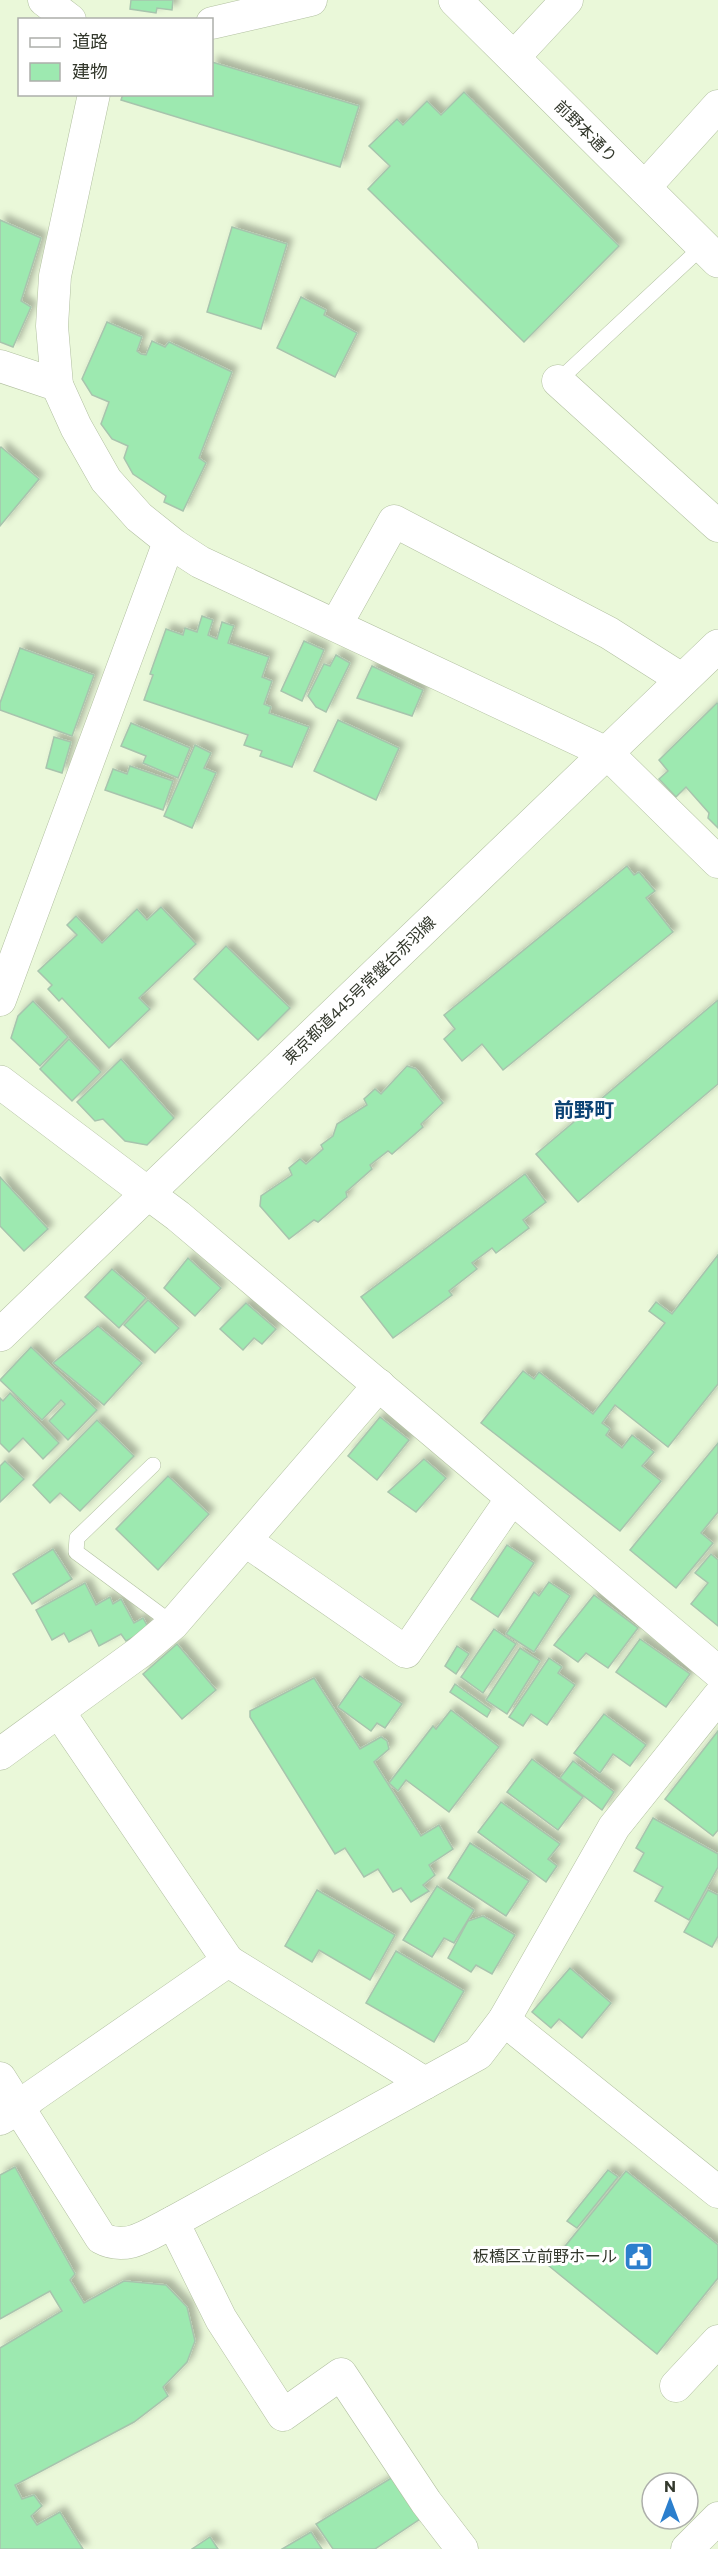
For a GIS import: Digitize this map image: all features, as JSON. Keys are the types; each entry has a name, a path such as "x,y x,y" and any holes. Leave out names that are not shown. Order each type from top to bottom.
{"main road":[{"name":"前野本通り","path":"455,0 710,253"},
{"name":"東京都道445号常盤台赤羽線","path":"0,1335 718,646"},
{"path":"0,1082 147,1193"}],"street":[{"path":"44,0 67,18"},
{"path":"213,23 311,0"},
{"path":"513,58 567,0"},
{"path":"94,96 55,276 52,326 57,385 76,427 106,480 139,517 169,542 200,562 607,753 718,862"},
{"path":"644,188 718,106"},
{"path":"0,366 57,385"},
{"path":"558,381 718,526"},
{"path":"336,625 394,521 609,633 683,680"},
{"path":"0,1000 169,542"},
{"path":"147,1193 178,1216 718,1672"},
{"path":"0,1754 140,1652 172,1624 379,1385"},
{"path":"246,1540 406,1652 512,1498"},
{"path":"0,2078 9,2114 101,2238 122,2245 133,2242 172,2222 478,2054 504,2020 615,1827 718,1697"},
{"path":"59,1712 228,1961 425,2084"},
{"path":"9,2114 228,1961"},
{"path":"504,2020 718,2192"},
{"path":"172,2222 221,2319 283,2415 341,2374 426,2502 462,2549"},
{"path":"676,2386 718,2341"},
{"path":"687,2549 718,2518"}],"lane":[{"path":"558,381 710,253"},
{"path":"153,1465 77,1538 76,1552 172,1624"}],"building":[{"path":"131,0 173,0 172,10 157,8 156,13 130,9"},
{"path":"213,62 359,106 340,167 121,100 122,96 213,96"},
{"path":"464,92 619,246 524,342 368,189 390,166 369,146 397,119 403,125 427,101 441,115"},
{"path":"0,220 41,238 21,301 31,307 13,347 0,342"},
{"path":"232,227 287,244 261,329 207,312"},
{"path":"301,297 326,310 324,315 357,333 335,377 277,348"},
{"path":"107,322 142,337 137,351 141,354 146,355 152,341 165,347 169,342 232,372 199,458 206,463 183,511 164,502 166,496 133,474 124,458 128,446 112,439 101,424 109,402 92,395 82,379"},
{"path":"0,448 39,479 0,526"},
{"path":"202,616 213,620 208,635 217,639 222,622 234,626 228,643 269,657 262,677 272,681 264,704 271,707 269,713 309,727 292,767 260,756 262,751 244,745 248,735 144,700 153,675 150,674 166,629 183,635 185,628 197,632"},
{"path":"304,641 324,650 302,701 281,691"},
{"path":"20,648 94,675 72,736 0,710 0,703"},
{"path":"336,655 350,663 326,712 316,707 308,696 324,664 330,666"},
{"path":"372,666 423,690 412,716 357,698"},
{"path":"717,703 718,828 708,818 709,813 686,787 676,797 659,779 668,771 659,760"},
{"path":"338,720 399,748 376,800 314,771"},
{"path":"131,723 190,748 178,778 143,763 146,756 121,746"},
{"path":"54,737 71,742 62,773 46,768"},
{"path":"195,745 211,753 204,768 216,773 192,828 164,816"},
{"path":"130,766 173,781 163,810 105,790 113,769 127,774"},
{"path":"627,866 634,875 639,872 655,891 646,898 673,932 503,1070 482,1044 462,1061 444,1039 455,1029 444,1015"},
{"path":"161,907 196,944 139,998 150,1009 109,1048 62,998 59,1001 48,989 52,985 38,971 77,935 67,925 76,916 102,943 137,909 147,920"},
{"path":"226,946 290,1008 258,1040 194,979"},
{"path":"718,1000 718,1084 578,1202 536,1154"},
{"path":"33,1001 68,1037 40,1066 11,1038 18,1016"},
{"path":"69,1039 101,1072 72,1101 40,1069"},
{"path":"121,1059 174,1118 147,1145 125,1141 103,1119 95,1121 77,1102"},
{"path":"407,1066 416,1069 443,1103 421,1124 423,1127 392,1154 388,1151 370,1165 372,1169 346,1192 347,1197 318,1222 314,1220 289,1239 260,1206 261,1196 292,1175 289,1168 300,1159 306,1164 323,1149 321,1145 333,1136 337,1124 367,1105 364,1099 375,1089 381,1094"},
{"path":"525,1174 546,1202 523,1220 529,1228 496,1253 492,1248 472,1263 477,1269 449,1291 452,1295 393,1338 361,1297"},
{"path":"0,1177 48,1229 24,1251 0,1226"},
{"path":"718,1255 718,1384 668,1447 615,1405 602,1423 610,1429 606,1435 622,1448 632,1435 654,1452 642,1466 661,1481 620,1531 481,1423 523,1371 534,1379 539,1372 593,1414 665,1323 649,1311 656,1302 672,1314"},
{"path":"188,1258 221,1288 195,1316 164,1288"},
{"path":"112,1269 146,1298 119,1328 85,1297"},
{"path":"148,1300 179,1328 155,1353 124,1325"},
{"path":"246,1303 276,1329 262,1344 254,1338 243,1350 220,1329"},
{"path":"98,1326 142,1363 104,1405 53,1363"},
{"path":"31,1347 97,1410 68,1440 49,1421 65,1404 61,1400 42,1420 0,1380"},
{"path":"10,1393 59,1443 43,1459 23,1438 9,1452 0,1443 0,1398 3,1401"},
{"path":"380,1417 409,1440 377,1480 348,1456"},
{"path":"97,1420 134,1456 80,1511 60,1493 50,1503 33,1485"},
{"path":"718,1443 718,1512 701,1533 713,1543 676,1588 630,1550"},
{"path":"424,1459 446,1478 416,1512 388,1492"},
{"path":"5,1461 24,1479 0,1502 0,1466"},
{"path":"168,1476 209,1514 158,1570 116,1529"},
{"path":"507,1545 534,1563 498,1617 471,1599"},
{"path":"53,1549 72,1579 32,1604 13,1574"},
{"path":"711,1554 718,1560 718,1626 691,1604 708,1583 695,1573"},
{"path":"549,1582 570,1596 534,1652 506,1634 534,1592 539,1596"},
{"path":"85,1583 96,1605 110,1597 113,1604 121,1599 134,1623 143,1618 149,1629 126,1641 121,1634 99,1646 91,1630 69,1642 64,1633 52,1640 36,1610"},
{"path":"594,1595 638,1628 608,1668 586,1653 578,1662 554,1645"},
{"path":"494,1629 516,1644 483,1693 461,1677"},
{"path":"640,1639 690,1674 666,1707 616,1672"},
{"path":"177,1644 216,1690 182,1719 143,1674"},
{"path":"457,1646 469,1654 456,1674 445,1666"},
{"path":"520,1648 540,1661 507,1714 486,1700"},
{"path":"549,1658 562,1667 558,1673 575,1685 547,1725 531,1714 523,1726 509,1717"},
{"path":"360,1676 402,1704 385,1728 377,1723 371,1731 338,1707"},
{"path":"314,1678 360,1749 381,1737 387,1741 389,1749 374,1762 421,1836 439,1825 453,1849 429,1865 435,1875 423,1885 429,1891 411,1902 401,1888 393,1892 378,1869 364,1877 345,1848 335,1854 250,1717 250,1711"},
{"path":"455,1684 491,1710 487,1717 450,1692"},
{"path":"451,1710 499,1747 449,1812 406,1780 398,1791 389,1783 433,1726 436,1729"},
{"path":"604,1714 646,1745 630,1766 613,1754 600,1773 574,1753"},
{"path":"718,1731 718,1830 713,1836 665,1799"},
{"path":"532,1759 583,1797 558,1830 507,1792"},
{"path":"573,1761 614,1792 602,1810 560,1778"},
{"path":"501,1802 560,1844 548,1859 557,1866 546,1882 478,1832"},
{"path":"653,1818 718,1854 718,1867 689,1920 655,1901 663,1887 634,1871 644,1853 636,1848"},
{"path":"470,1843 529,1881 506,1916 448,1878"},
{"path":"437,1886 474,1910 454,1943 444,1938 432,1957 403,1940"},
{"path":"317,1890 395,1935 370,1980 319,1950 312,1962 285,1946"},
{"path":"708,1890 718,1895 718,1936 712,1947 684,1932"},
{"path":"483,1916 515,1935 492,1974 476,1965 471,1972 448,1958 468,1921"},
{"path":"396,1951 464,1991 434,2042 366,2003"},
{"path":"570,1968 611,2003 582,2038 559,2019 551,2028 532,2012"},
{"path":"15,2167 75,2274 70,2280 84,2303 124,2281 166,2285 187,2307 195,2341 187,2362 163,2387 168,2396 134,2422 15,2485 22,2499 34,2495 42,2506 31,2516 37,2525 60,2512 83,2549 0,2549 0,2348 62,2311 50,2291 0,2319 0,2175"},
{"path":"608,2170 618,2177 577,2228 567,2221"},
{"name":"板橋区立前野ホール","path":"626,2171 718,2245 718,2278 657,2354 549,2266"},
{"path":"393,2477 420,2519 375,2549 333,2549 316,2524"},
{"path":"311,2532 322,2549 282,2549"},
{"path":"210,2537 218,2549 192,2549"}],"place":[{"name":"板橋区立前野ホール","path":"638,2256"}],"district":[{"name":"前野町","path":"584,1110"}]}
